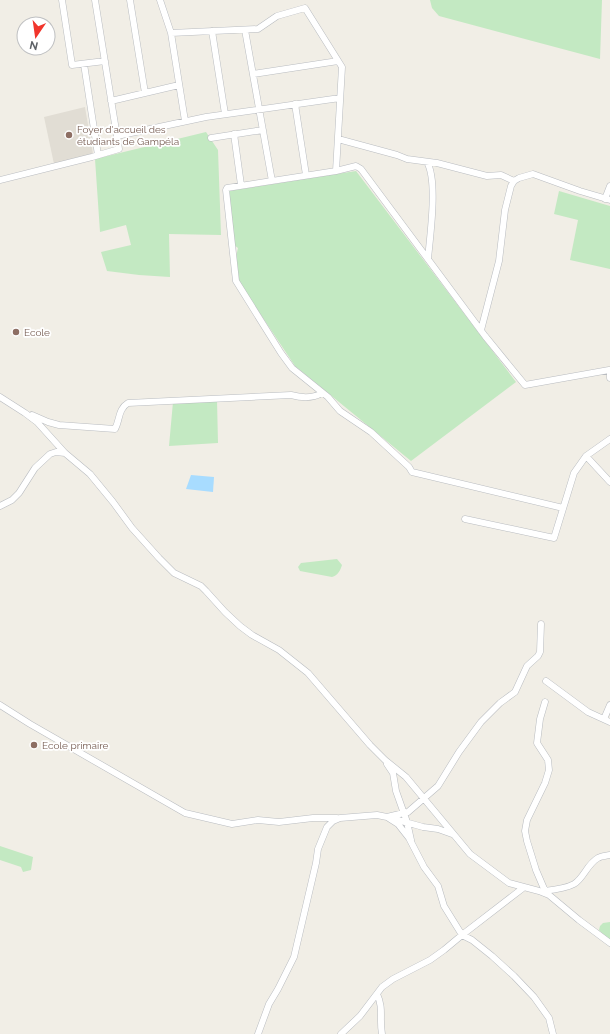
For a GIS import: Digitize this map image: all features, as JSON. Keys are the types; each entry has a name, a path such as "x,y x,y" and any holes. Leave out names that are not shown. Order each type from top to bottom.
{"street":[{"path":"62,0 72,65 105,61"},
{"path":"0,180 119,149 95,0"},
{"path":"130,0 145,93"},
{"path":"160,0 171,33 185,121"},
{"path":"171,33 258,29 277,16 305,8 342,67 336,171"},
{"path":"245,30 272,181"},
{"path":"212,31 225,114"},
{"path":"253,74 338,61"},
{"path":"84,64 98,155"},
{"path":"111,101 179,85"},
{"path":"117,136 225,114 340,98"},
{"path":"295,104 306,175"},
{"path":"211,138 263,130"},
{"path":"234,134 242,186"},
{"path":"338,139 407,159 437,163 486,176 501,176 514,181"},
{"path":"427,162 431,169 432,184 428,259"},
{"path":"563,508 412,472 409,467 372,432 340,411 322,393 292,368 236,281 226,190 227,188 336,171 356,166 361,169 480,330 525,385 610,370 610,378"},
{"path":"480,330 499,261 505,210 511,186 514,181 518,178 533,174 580,192 608,199 610,186"},
{"path":"0,397 25,412 48,422 59,425 115,429 122,407 128,403 291,395 305,398 317,396 322,393"},
{"path":"25,412 37,422 65,453 90,474 132,528 158,558 180,577 201,586 240,626 252,635 279,650 308,673 370,745 385,760 406,777 452,834 470,854 480,862 509,883 544,892 574,884 598,858 610,855"},
{"path":"465,519 554,538 574,473 586,456 610,439"},
{"path":"0,506 12,500 19,493 34,468 50,454 56,452 65,453"},
{"path":"586,456 610,482"},
{"path":"387,817 408,812 443,780 459,752 480,722 496,706 514,692 527,666 538,656 540,652 541,624"},
{"path":"546,681 588,712 610,722"},
{"path":"545,702 540,720 537,743 548,760 549,770 545,784 527,820 525,831 526,841 544,892 610,943"},
{"path":"0,705 30,724 185,813 232,824 258,820 279,822 313,818 340,818 377,815 423,827 438,829 452,834"},
{"path":"604,719 610,705"},
{"path":"385,760 393,773 396,792 407,822 412,846"},
{"path":"387,817 398,824 409,838 424,867 438,886 444,906 462,935 472,940 492,956 534,997 550,1018 553,1034"},
{"path":"258,1034 269,1004 294,957 314,873 318,849 327,827 333,821 340,818"},
{"path":"341,1034 360,1016 382,987 393,979 430,960 524,888"},
{"path":"377,994 382,1009 382,1034"}],"shaded area":[{"name":"Foyer d'accueil des étudiants de Gampéla","path":"85,107 93,154 54,164 44,117"}],"green space":[{"path":"430,0 602,0 600,59 439,16 432,8"},
{"path":"206,132 218,150 221,235 169,234 170,277 107,271 101,252 131,245 126,225 100,232 95,159"},
{"path":"356,171 516,382 411,461 295,366 237,279 235,261 238,248 234,245 228,191"},
{"path":"559,191 610,206 610,269 570,260 578,220 554,214"},
{"path":"217,400 218,443 169,446 173,402"},
{"path":"337,559 342,565 336,575 332,577 300,571 298,567 301,563"},
{"path":"0,846 33,857 31,870 23,872 21,867 0,860"},
{"path":"610,922 610,940 599,930 603,923"}],"water":[{"path":"191,475 214,477 213,492 186,489"}],"place":[{"name":"Foyer d'accueil des étudiants de Gampéla","path":"69,135"},
{"name":"Ecole","path":"16,332"},
{"name":"Ecole primaire","path":"34,745"}]}
